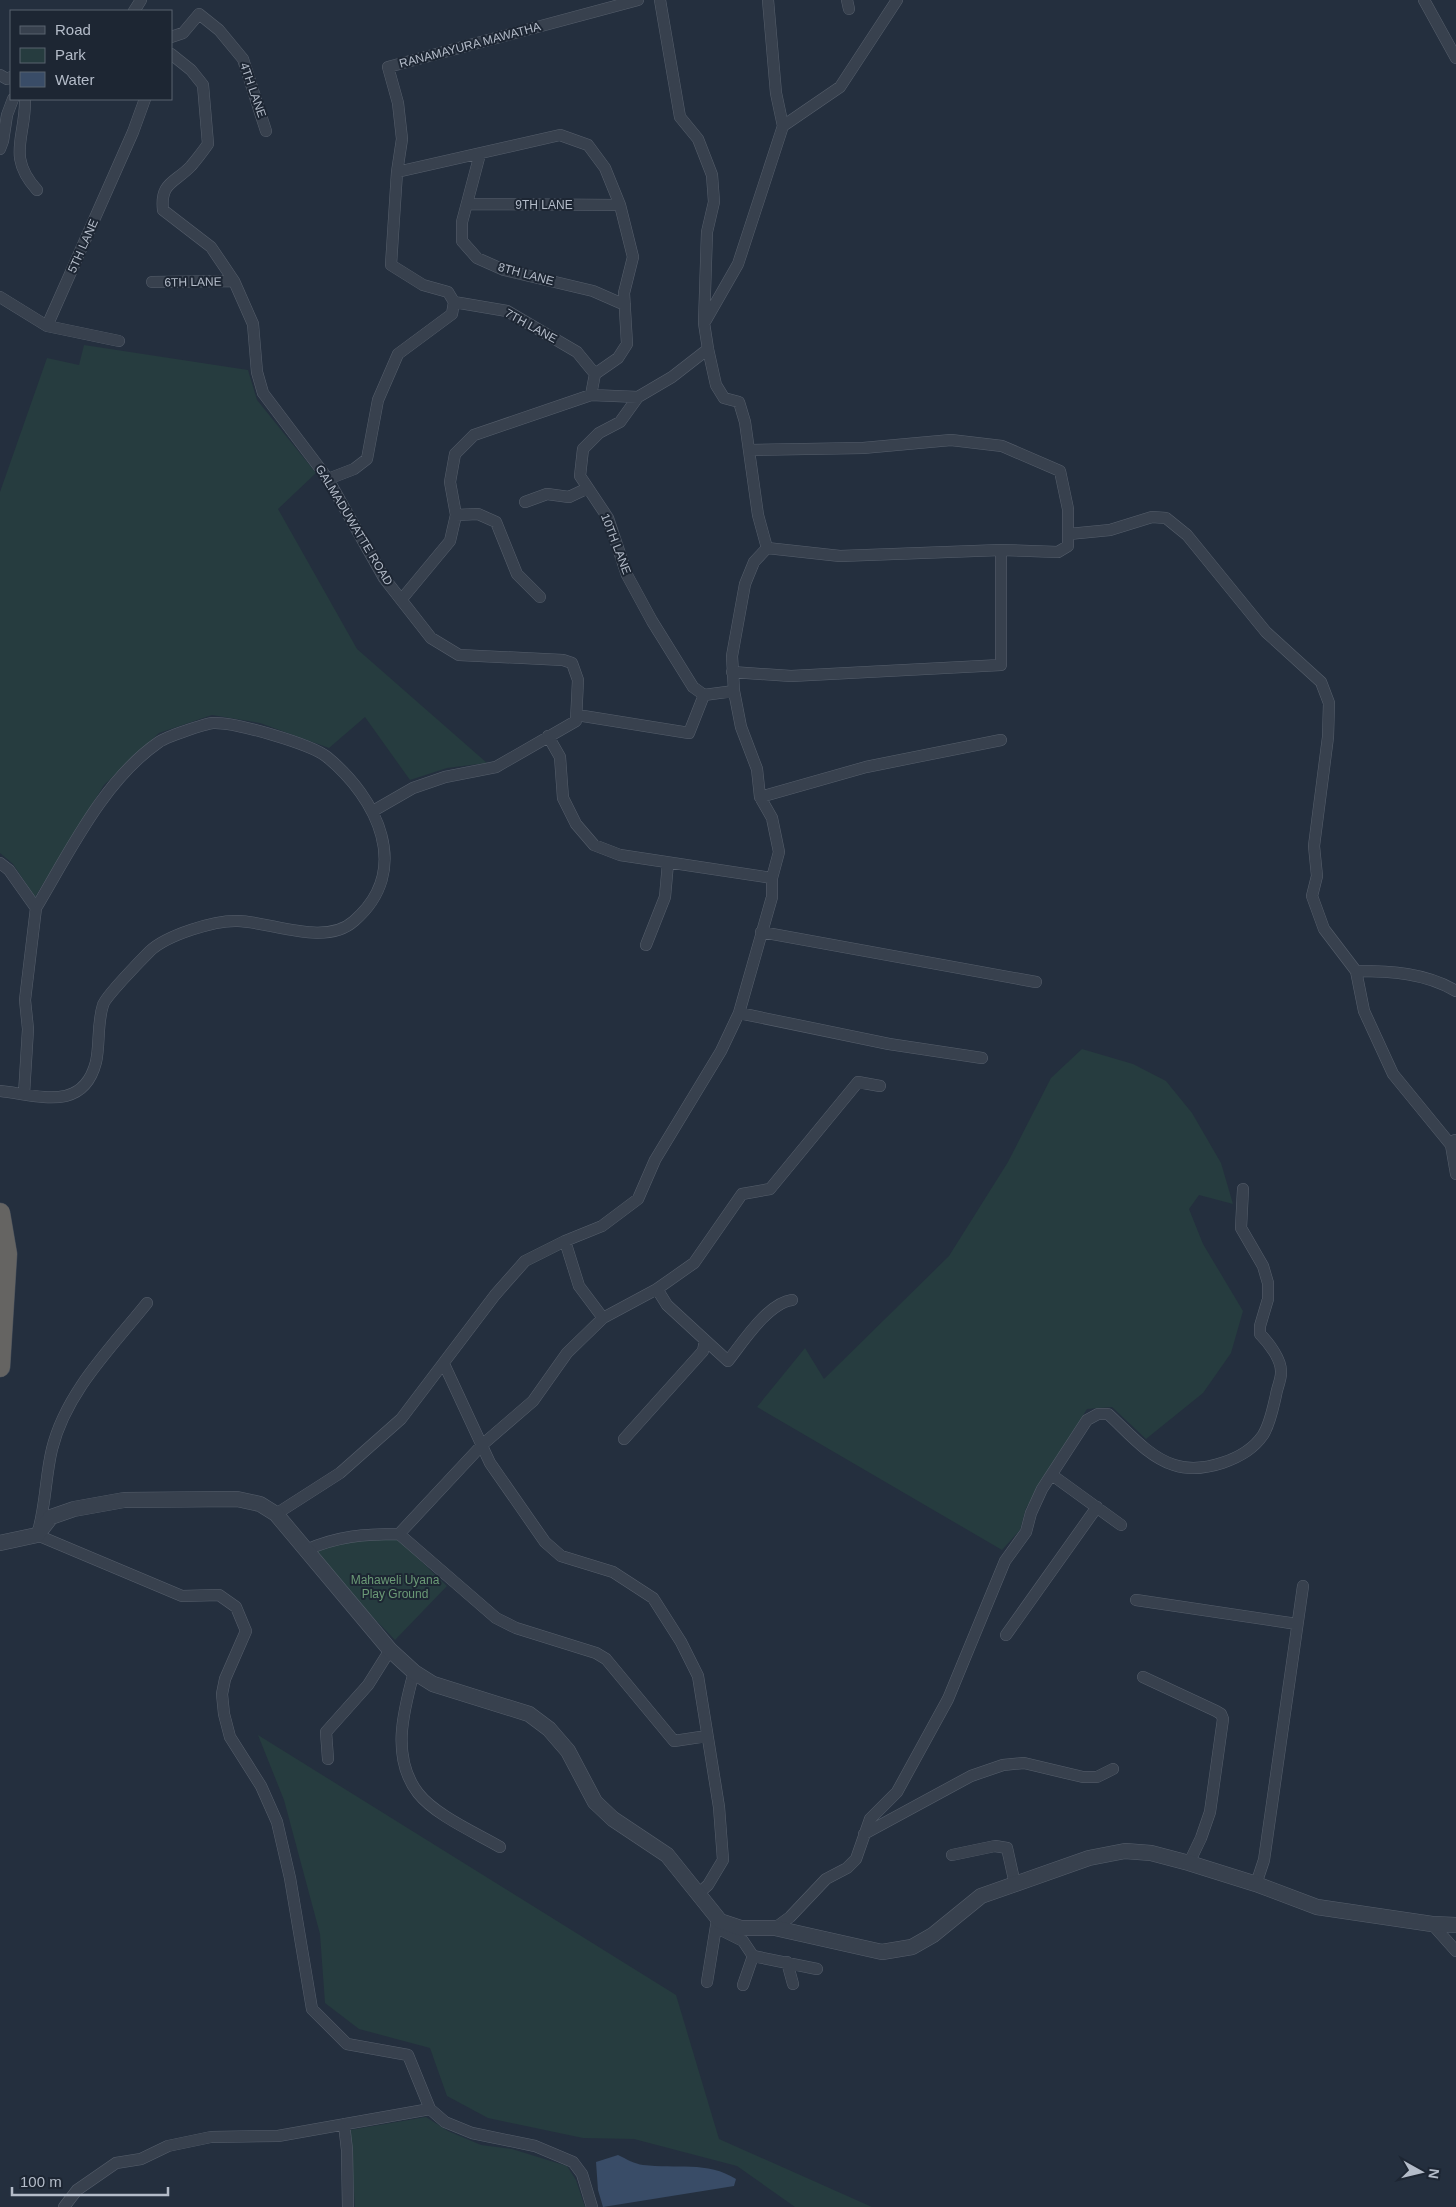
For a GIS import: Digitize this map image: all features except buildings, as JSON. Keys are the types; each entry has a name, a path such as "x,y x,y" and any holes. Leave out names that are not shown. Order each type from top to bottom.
{"highway":[{"path":"0,1213 7,1254 0,1367"}],"street":[{"name":"RANAMAYURA MAWATHA","path":"454,302 448,292 423,285 391,265 397,172 402,139 398,103 388,67 638,0"},
{"path":"660,0 680,117 698,139 712,175 714,202 707,232 704,323 708,349 716,385 724,398 738,402 745,422 758,515 767,548"},
{"path":"704,323 738,264 783,126 776,93 768,0"},
{"path":"783,126 840,87 898,0"},
{"path":"1424,0 1456,58"},
{"name":"4TH LANE","path":"172,37 183,33 199,14 219,30 243,59 266,131"},
{"name":"GALMADUWATTE ROAD","path":"172,55 191,70 203,85 208,144 190,167 167,186 162,197 163,210 211,247 234,281 253,324 257,372 263,393 328,479 384,578 431,638 460,656 563,660 572,663 578,680 577,715"},
{"path":"0,149 7,115 13,100"},
{"path":"25,100 26,113 20,136 19,156 25,177 37,190"},
{"name":"5TH LANE","path":"48,326 133,132 145,100"},
{"path":"397,172 560,135 588,145 606,168 620,205 633,257 624,293 627,344 618,358 595,374 591,395"},
{"name":"8TH LANE","path":"480,154 462,222 462,241 477,258 504,270 593,291 625,305"},
{"name":"9TH LANE","path":"467,204 620,205"},
{"name":"6TH LANE","path":"152,282 234,281"},
{"path":"0,297 48,326 118,342"},
{"path":"328,479 354,469 367,459 378,400 398,354 452,314 454,302"},
{"name":"7TH LANE","path":"454,302 507,310 577,352 595,374"},
{"name":"10TH LANE","path":"704,695 693,687 652,621 627,575 608,518 580,476 583,449 598,433 620,422 638,397 672,377 708,349"},
{"path":"401,600 450,542 456,515 450,482 455,454 474,435 591,395 638,397"},
{"path":"748,450 863,448 951,440 1002,446 1060,471 1068,509 1068,546 1058,552 1001,550 840,556 767,548"},
{"path":"525,502 547,494 569,497 588,488"},
{"path":"456,515 478,514 496,522 517,574 540,597"},
{"path":"1069,534 1110,530 1152,517 1166,518 1187,535 1266,632 1321,682 1329,703 1328,737 1314,846 1317,876 1312,896 1324,929 1356,971 1364,1011 1393,1074 1454,1142 1456,1174"},
{"path":"276,1514 340,1473 401,1419 495,1295 525,1261 565,1241 602,1226 638,1199 655,1160 721,1051 738,1013 772,896 772,878 779,852 772,818 760,797 757,769 741,727 732,672 732,656 745,584 754,562 767,548"},
{"path":"732,672 792,676 1001,665 1001,550"},
{"path":"373,811 414,788 446,777 496,767 576,721 577,715 689,732 704,695 734,691"},
{"path":"0,1091 59,1099 77,1093 88,1080 96,1063 103,1003 152,949 187,930 236,921 314,933 340,929 354,922 382,884 385,869 385,846 373,811 358,787 325,755 259,730 213,724 162,740 141,756 108,790 36,908 25,1000 28,1029 24,1094"},
{"path":"548,736 560,757 563,798 576,824 594,845 620,855 772,878"},
{"path":"760,797 866,767 1001,740"},
{"path":"0,863 9,870 36,908"},
{"path":"646,945 665,897 668,863"},
{"path":"761,932 1036,982"},
{"path":"1356,971 1391,971 1422,976 1456,991"},
{"path":"738,1013 889,1044 982,1058"},
{"path":"399,1534 482,1444 533,1401 566,1353 603,1318 657,1289 694,1263 742,1194 770,1190 858,1082 880,1086"},
{"path":"776,1928 790,1917 826,1879 847,1868 856,1859 870,1819 897,1792 948,1699 1005,1561 1026,1532 1031,1513 1052,1475 1087,1420 1098,1414 1108,1414 1139,1443 1157,1456 1174,1465 1196,1467 1216,1464 1242,1455 1263,1435 1272,1413 1282,1372 1272,1346 1260,1334 1260,1326 1268,1299 1268,1283 1263,1266 1241,1228 1243,1189"},
{"path":"565,1241 579,1286 603,1318"},
{"path":"657,1289 666,1305 728,1360 768,1313 782,1301 792,1300"},
{"path":"36,1535 44,1513 52,1449 62,1419 74,1394 147,1303"},
{"path":"624,1439 703,1351 705,1340"},
{"path":"444,1364 490,1463 545,1542 560,1556 613,1572 652,1598 681,1642 698,1676 718,1807 722,1860 708,1885 698,1894"},
{"path":"1052,1475 1122,1525"},
{"path":"36,1535 51,1517 74,1509 124,1500 237,1499 260,1504 276,1514 390,1650 414,1672 434,1684 529,1714 550,1729 568,1751 595,1802 613,1819 667,1855 718,1920 721,1930 743,1941 753,1956 817,1969"},
{"path":"1006,1635 1096,1507"},
{"path":"306,1550 327,1541 356,1534 399,1534 496,1618 516,1628 596,1653 606,1660 674,1741 707,1736"},
{"path":"0,1543 36,1535 182,1596 218,1596 236,1607 246,1631 225,1679 222,1694 224,1714 230,1737 261,1786 277,1822 290,1878 312,2009 347,2044 408,2055 430,2109 445,2122 472,2133 535,2146 573,2162 582,2174 592,2207"},
{"path":"1256,1884 1264,1860 1303,1586"},
{"path":"1136,1600 1297,1624"},
{"path":"328,1759 326,1732 368,1685 390,1650"},
{"path":"414,1672 405,1703 400,1751 405,1772 418,1794 439,1811 500,1847"},
{"path":"1143,1677 1216,1711 1221,1714 1223,1719 1210,1812 1201,1838 1189,1863"},
{"path":"864,1834 971,1776 1003,1765 1024,1763 1083,1777 1096,1777 1113,1769"},
{"path":"952,1855 995,1846 1008,1848 1015,1884"},
{"path":"718,1920 741,1928 776,1928 882,1952 912,1947 933,1935 981,1896 1089,1858 1125,1851 1151,1853 1189,1863 1256,1884 1317,1907 1432,1924 1456,1925"},
{"path":"707,1982 718,1920"},
{"path":"1432,1924 1456,1951"},
{"path":"743,1985 753,1956"},
{"path":"787,1962 793,1984"},
{"path":"64,2207 77,2190 116,2163 141,2159 168,2146 211,2137 278,2136 430,2109"},
{"path":"344,2124 347,2150 348,2207"}],"green space":[{"path":"84,345 248,370 257,400 316,473 278,509 357,649 487,763 447,768 410,780 365,717 329,748 260,723 212,715 159,733 104,785 35,897 13,864 0,853 0,492 47,358 79,365"},
{"path":"1082,1049 1133,1064 1166,1081 1192,1113 1221,1163 1233,1204 1199,1195 1189,1209 1203,1244 1243,1311 1231,1353 1203,1393 1146,1439 1112,1407 1087,1409 1026,1508 1020,1530 1002,1550 757,1407 805,1348 824,1379 949,1256 1008,1162 1051,1078"},
{"name":"Mahaweli Uyana Play Ground","path":"357,1539 399,1540 447,1586 395,1640 362,1606 315,1552"},
{"path":"258,1735 676,1995 719,2139 872,2207 795,2207 737,2166 634,2139 583,2138 488,2118 447,2096 430,2048 359,2029 325,2003 320,1934 284,1800"},
{"path":"426,2117 448,2131 481,2145 512,2149 567,2166 576,2180 585,2207 355,2207 350,2130"}],"water":[{"path":"618,2155 640,2164 714,2170 736,2179 734,2186 603,2207 598,2190 596,2162"}]}
